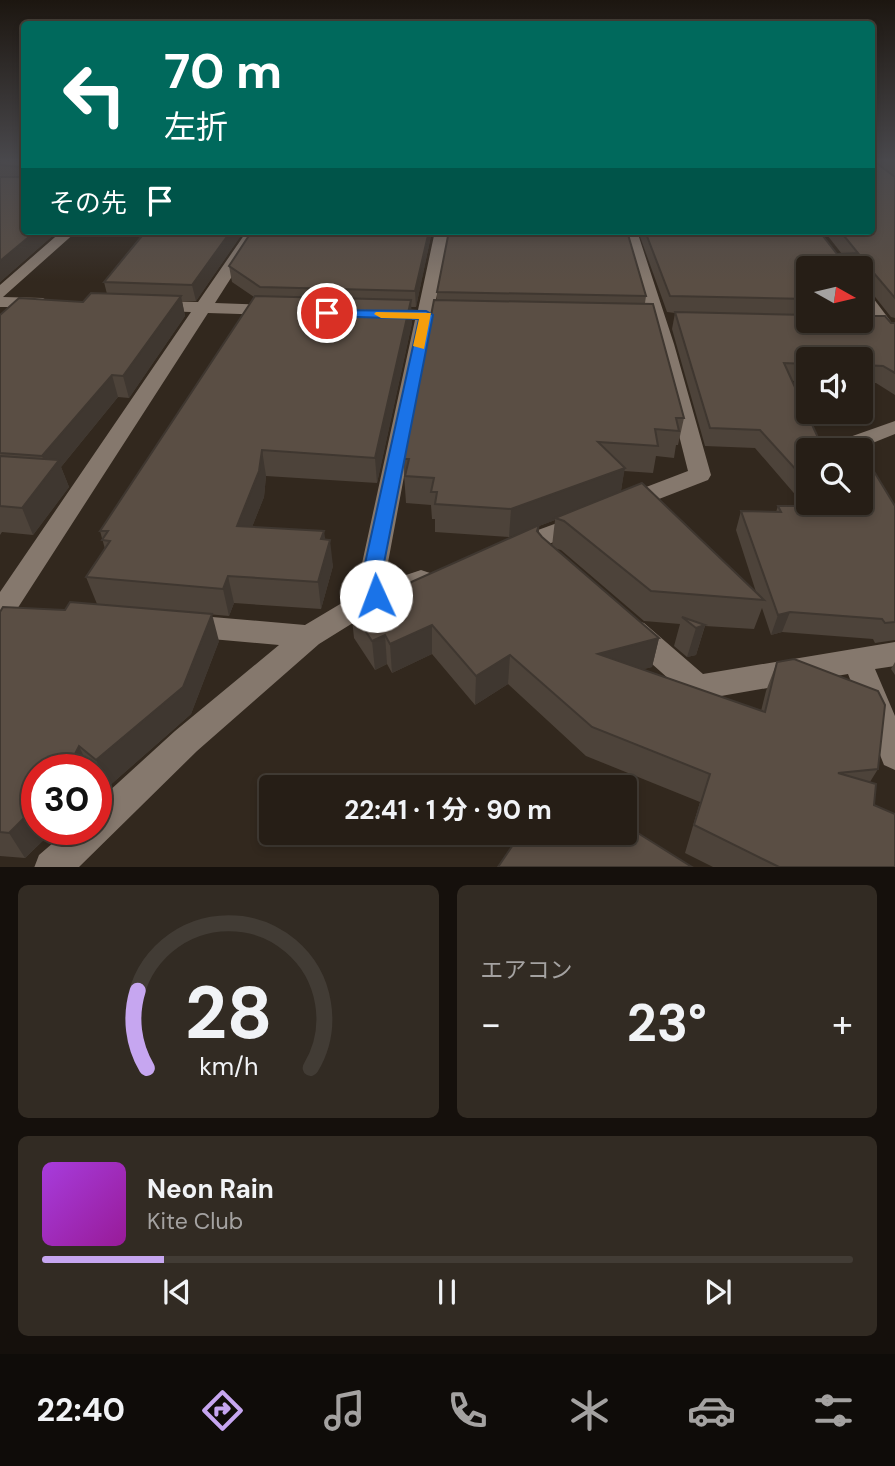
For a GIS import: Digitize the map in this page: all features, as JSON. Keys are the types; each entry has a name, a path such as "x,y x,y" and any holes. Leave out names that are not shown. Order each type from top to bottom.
{"street":[{"path":"0,293 65,235"},
{"path":"30,612 1,610 251,235"},
{"path":"376,596 373,568 441,235"},
{"path":"491,556 700,475 631,235"},
{"path":"0,302 54,303"},
{"path":"136,305 298,311"},
{"path":"873,307 892,330"},
{"path":"364,314 477,316"},
{"path":"873,327 892,330"},
{"path":"866,438 895,427"},
{"path":"112,811 186,741 309,636 376,596 440,574"},
{"path":"609,610 698,687 895,654"},
{"path":"170,624 309,636"},
{"path":"857,659 895,755"},
{"path":"52,867 76,845"}],"building":[{"path":"0,200 21,200 21,235 31,235 0,261"},
{"path":"875,200 895,200 895,298 873,272 873,256 796,256 796,299 670,296 647,235 822,235 837,254 858,253 843,235 875,235"},
{"path":"143,235 228,235 192,285 104,282"},
{"path":"249,235 428,235 415,291 260,287 229,266"},
{"path":"448,235 628,235 646,296 437,292"},
{"path":"91,293 181,296 123,376 112,375 42,456 0,453 0,315 19,298 83,302"},
{"path":"255,296 411,300 375,458 262,450 259,471 237,526 324,531 321,539 330,540 318,582 228,576 223,589 86,577 110,541 102,540 108,531 100,531"},
{"path":"434,300 653,304 684,418 676,418 679,431 655,429 658,446 598,442 625,468 511,509 435,504 437,492 431,492 434,478 405,476 409,459 403,459"},
{"path":"675,312 796,315 796,333 873,333 873,316 885,316 891,323 895,323 895,373 883,366 873,366 873,347 796,347 796,364 784,363 796,389 796,424 812,424 818,438 796,438 796,470 760,430 710,428"},
{"path":"0,456 59,460 22,508 0,506"},
{"path":"873,470 895,506 895,622 790,612 778,615 741,511 781,512 778,506 796,506 796,515 873,515"},
{"path":"642,483 764,600 651,591 564,521 555,518"},
{"path":"539,525 537,531 542,537 659,638 598,654 765,712 777,662 794,659 878,691 885,705 878,769 838,773 876,784 874,805 895,814 895,867 779,867 694,825 710,774 592,727 510,655 476,676 432,625 390,644 385,635 372,641 351,609"},
{"path":"70,602 212,614 183,687 103,754 89,754 79,746 75,754 21,754 21,821 9,833 0,832 0,612 3,607 65,610"},
{"path":"682,617 705,625 696,628"},
{"path":"637,833 692,867 498,867 513,845 637,845"}],"slow traffic":[{"path":"381,314 426,315 419,346"}],"route":[{"path":"327,313 426,315 373,568 376,596"}]}
